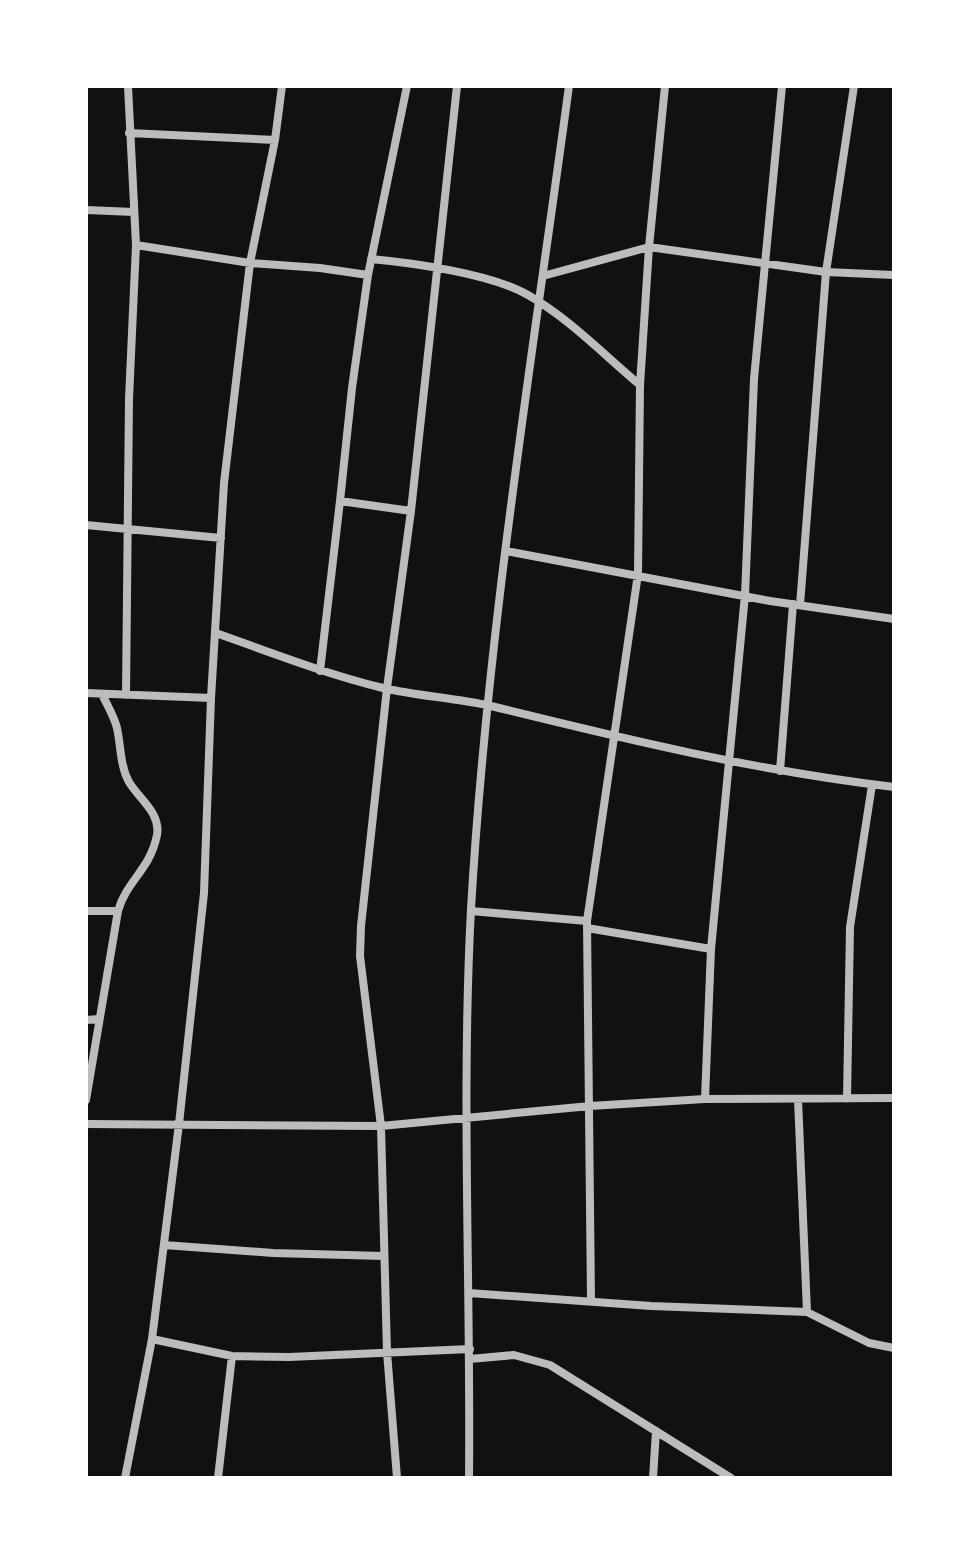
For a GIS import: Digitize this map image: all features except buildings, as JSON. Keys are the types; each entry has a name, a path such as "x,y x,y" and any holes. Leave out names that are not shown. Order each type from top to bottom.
{"street":[{"path":"126,695 129,399 136,245 128,86"},
{"path":"125,1478 152,1339 179,1124 204,893 211,698 224,483 250,263 275,140 282,86"},
{"path":"320,671 368,275 407,86"},
{"path":"397,1478 387,1352 381,1126 360,956 361,926 387,688 411,511 457,86"},
{"path":"469,1478 466,1117 471,911 486,705 569,86"},
{"path":"591,1301 587,925 638,574 640,385 649,247 665,86"},
{"path":"705,1099 711,949 745,595 754,379 782,86"},
{"path":"780,771 826,272 854,86"},
{"path":"129,133 275,140"},
{"path":"86,210 134,212"},
{"path":"136,245 250,263 368,275"},
{"path":"543,276 649,247 826,272 894,275"},
{"path":"371,259 437,268 525,293 561,318 640,385"},
{"path":"340,501 411,511"},
{"path":"86,525 221,538"},
{"path":"506,551 797,605 894,619"},
{"path":"216,633 320,671 387,688 486,705 612,737 780,771 894,787"},
{"path":"86,693 211,698"},
{"path":"86,1100 118,911 126,890 148,864 158,830 155,815 124,772 116,724 102,694"},
{"path":"847,1099 850,927 872,785"},
{"path":"86,911 118,911"},
{"path":"471,911 587,925 711,949"},
{"path":"86,1020 99,1019"},
{"path":"86,1124 381,1126 590,1106 705,1099 894,1098"},
{"path":"798,1099 807,1312"},
{"path":"164,1245 273,1253 384,1256"},
{"path":"469,1293 807,1312 869,1343 894,1348"},
{"path":"152,1339 232,1356 289,1357 387,1352 514,1355 550,1365 731,1478"},
{"path":"218,1478 232,1356"},
{"path":"653,1478 656,1431"}]}
